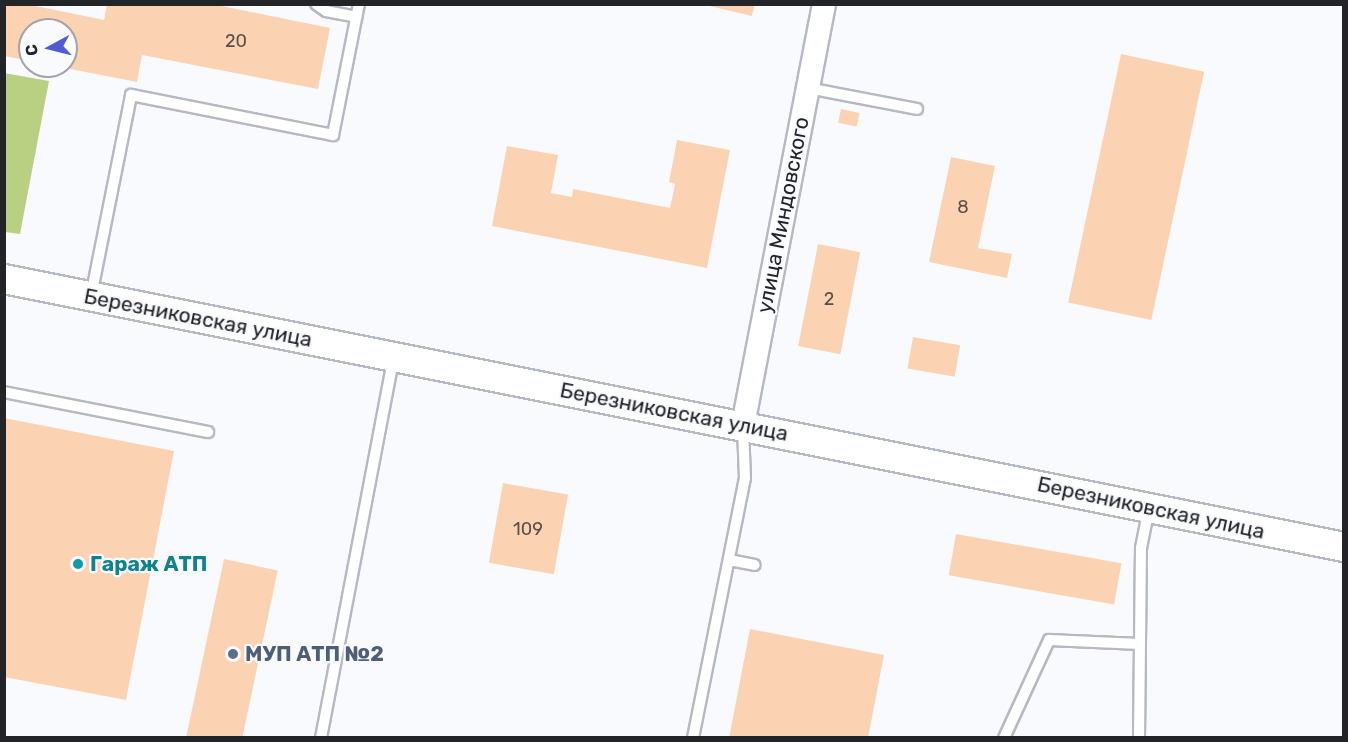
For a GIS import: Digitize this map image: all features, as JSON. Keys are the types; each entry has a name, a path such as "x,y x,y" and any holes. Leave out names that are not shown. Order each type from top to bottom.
{"street":[{"name":"улица Миндовского","path":"743,425 824,4"},
{"name":"Березниковская улица","path":"4,279 1344,547"}],"lane":[{"path":"316,4 326,11 356,17"},
{"path":"91,297 131,95 333,135 359,4"},
{"path":"808,87 917,109"},
{"path":"321,738 394,356"},
{"path":"4,392 208,432"},
{"path":"693,738 745,478 743,425"},
{"path":"1138,738 1141,548 1149,508"},
{"path":"729,560 756,565"},
{"path":"1004,738 1048,640 1140,644"}],"green space":[{"path":"4,73 18,75 18,78 49,81 20,234 5,232"}],"building":[{"path":"4,4 26,4 104,20 107,4 212,4 330,28 318,89 142,55 137,82 78,71 78,18 18,18 18,59 4,56"},
{"path":"701,4 755,4 752,16"},
{"path":"1121,54 1204,72 1151,320 1068,302"},
{"path":"841,109 860,113 857,127 838,123"},
{"path":"677,140 730,150 707,268 492,226 507,146 558,155 551,193 572,197 573,189 670,208 675,184 669,182"},
{"path":"951,157 995,166 978,248 1012,254 1007,278 929,262"},
{"path":"818,244 860,252 840,354 798,346"},
{"path":"913,337 960,345 955,377 907,369"},
{"name":"Гараж АТП","path":"4,418 174,451 126,700 4,677"},
{"path":"503,483 568,494 554,574 489,563"},
{"path":"956,534 1121,563 1114,605 949,575"},
{"name":"МУП АТП №2","path":"224,559 278,570 242,738 186,738"},
{"path":"750,629 884,655 868,738 729,738"}],"place":[{"name":"Гараж АТП","path":"78,564"},
{"name":"МУП АТП №2","path":"233,654"}]}
